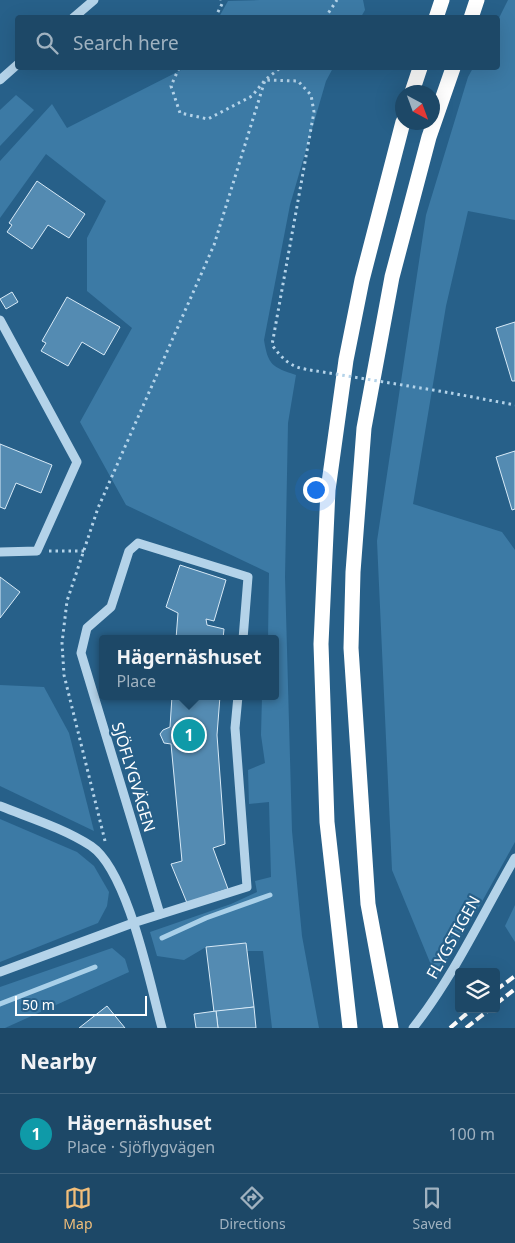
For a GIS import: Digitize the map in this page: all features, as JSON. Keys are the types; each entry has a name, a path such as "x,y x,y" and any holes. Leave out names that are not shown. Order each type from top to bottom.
{"highway":[{"path":"437,15 442,0"},
{"path":"472,15 477,0"},
{"path":"414,85 419,70"},
{"path":"391,1028 368,904 352,648 353,572 364,428 392,277 429,137 452,70"},
{"path":"350,1028 327,822 322,644 328,490 346,360 362,280 401,130"}],"street":[{"path":"76,15 94,0"},
{"path":"0,80 15,67"},
{"path":"0,320 77,462 37,551 0,552"},
{"name":"SJÖFLYGVÄGEN","path":"160,914 81,653 87,628 111,607 129,551 138,543 248,577 243,635"},
{"path":"0,972 133,923 247,887 235,728 238,700"},
{"path":"0,806 61,830 92,846 106,859 113,870 133,923 162,1028"},
{"name":"FLYGSTIGEN","path":"413,1028 433,1002 452,971 515,858"}],"path":[{"path":"216,15 222,4 221,0"},
{"path":"327,15 337,0"},
{"path":"178,70 172,86 180,113 208,119 252,96 265,80 278,70"},
{"path":"265,80 298,81 311,95 314,112 272,345 285,362 302,369 515,405"},
{"path":"106,842 64,675 62,643 67,601 98,508 214,246 265,80"},
{"path":"37,551 84,551"}],"shaded area":[{"path":"363,0 365,10 362,15 220,15 228,1"},
{"path":"508,0 515,0 515,220 468,211 446,306 413,504 502,532 515,550 515,842 474,916 436,977 392,870 377,541 426,215 468,77 472,70 500,70 500,16"},
{"path":"181,70 332,70 326,81 290,205 264,340 267,355 272,364 281,370 296,375 288,423 285,577 292,831 302,936 319,1028 272,1028 263,951 247,951 246,943 206,947 184,960 157,956 150,932 231,904 257,892 255,881 271,877 269,802 249,804 248,770 265,763 261,735 262,700 279,700 279,635 268,635 269,573 126,505 80,422 132,328 87,291 87,238 106,201 46,154 0,218 0,161 52,104 67,128"},
{"path":"16,95 34,110 0,146 0,110"},
{"path":"0,685 44,687 69,733 94,831 0,786"},
{"path":"0,819 77,852 94,866 109,892 107,906 98,923 0,962"},
{"path":"515,905 515,942 505,926"},
{"path":"112,948 125,959 129,972 5,1028 0,1028 0,987"}],"building":[{"path":"37,181 85,214 69,238 48,225 32,249 7,232 12,225 9,223"},
{"path":"12,292 18,302 6,309 0,299"},
{"path":"67,297 120,327 104,355 82,342 68,366 41,351 46,343 42,341"},
{"path":"515,322 515,381 512,381 496,328"},
{"path":"0,444 52,465 41,493 16,483 5,509 0,507"},
{"path":"515,451 515,509 512,510 496,457"},
{"path":"180,565 226,580 214,621 206,619 207,625 224,629 223,635 176,635 178,613 166,607"},
{"path":"0,577 20,592 0,618"},
{"path":"172,700 220,700 217,735 225,844 213,848 228,889 187,903 171,864 182,861 171,744 164,743 160,734 163,730 170,727"},
{"path":"246,943 254,1007 214,1012 206,947"},
{"path":"107,1006 125,1028 79,1028"},
{"path":"254,1007 256,1028 218,1028 216,1011"},
{"path":"216,1011 218,1028 196,1028 194,1014"}],"waterway":[{"path":"162,938 206,918 270,895"},
{"path":"0,1004 95,967"}],"railway":[{"path":"500,987 515,976"},
{"path":"500,1001 515,989"},
{"path":"450,1028 467,1013"},
{"path":"466,1028 485,1013"}],"place":[{"name":"Hägernäshuset","path":"189,735"}]}
